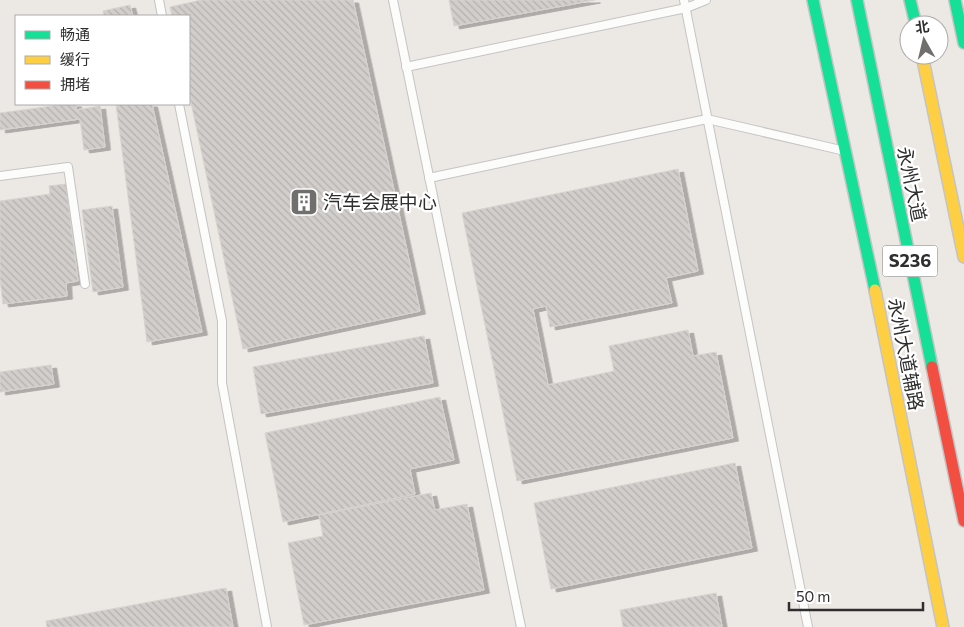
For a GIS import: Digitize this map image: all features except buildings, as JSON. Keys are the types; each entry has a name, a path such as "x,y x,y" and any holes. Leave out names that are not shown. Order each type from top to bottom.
{"main road":[{"name":"永州大道辅路","path":"813,0 847,152 943,627"},
{"name":"永州大道","path":"857,0 964,521"},
{"path":"954,0 964,43"},
{"path":"911,1 914,15"},
{"name":"永州大道","path":"924,65 964,257"}],"lane":[{"path":"158,0 162,15"},
{"path":"393,0 521,627"},
{"path":"406,67 706,0"},
{"path":"685,4 808,627"},
{"path":"179,105 222,321 222,383 267,627"},
{"path":"429,178 707,119 847,152"},
{"path":"0,176 68,167 85,284"}],"traffic: fast":[{"path":"813,0 875,290"},
{"path":"857,0 932,367"},
{"path":"910,0 914,15"},
{"path":"955,0 964,43"}],"traffic: slow":[{"path":"924,65 964,257"},
{"path":"875,290 943,627"}],"traffic: jam":[{"path":"932,367 964,521"}],"place":[{"name":"汽车会展中心","path":"304,202"}]}
